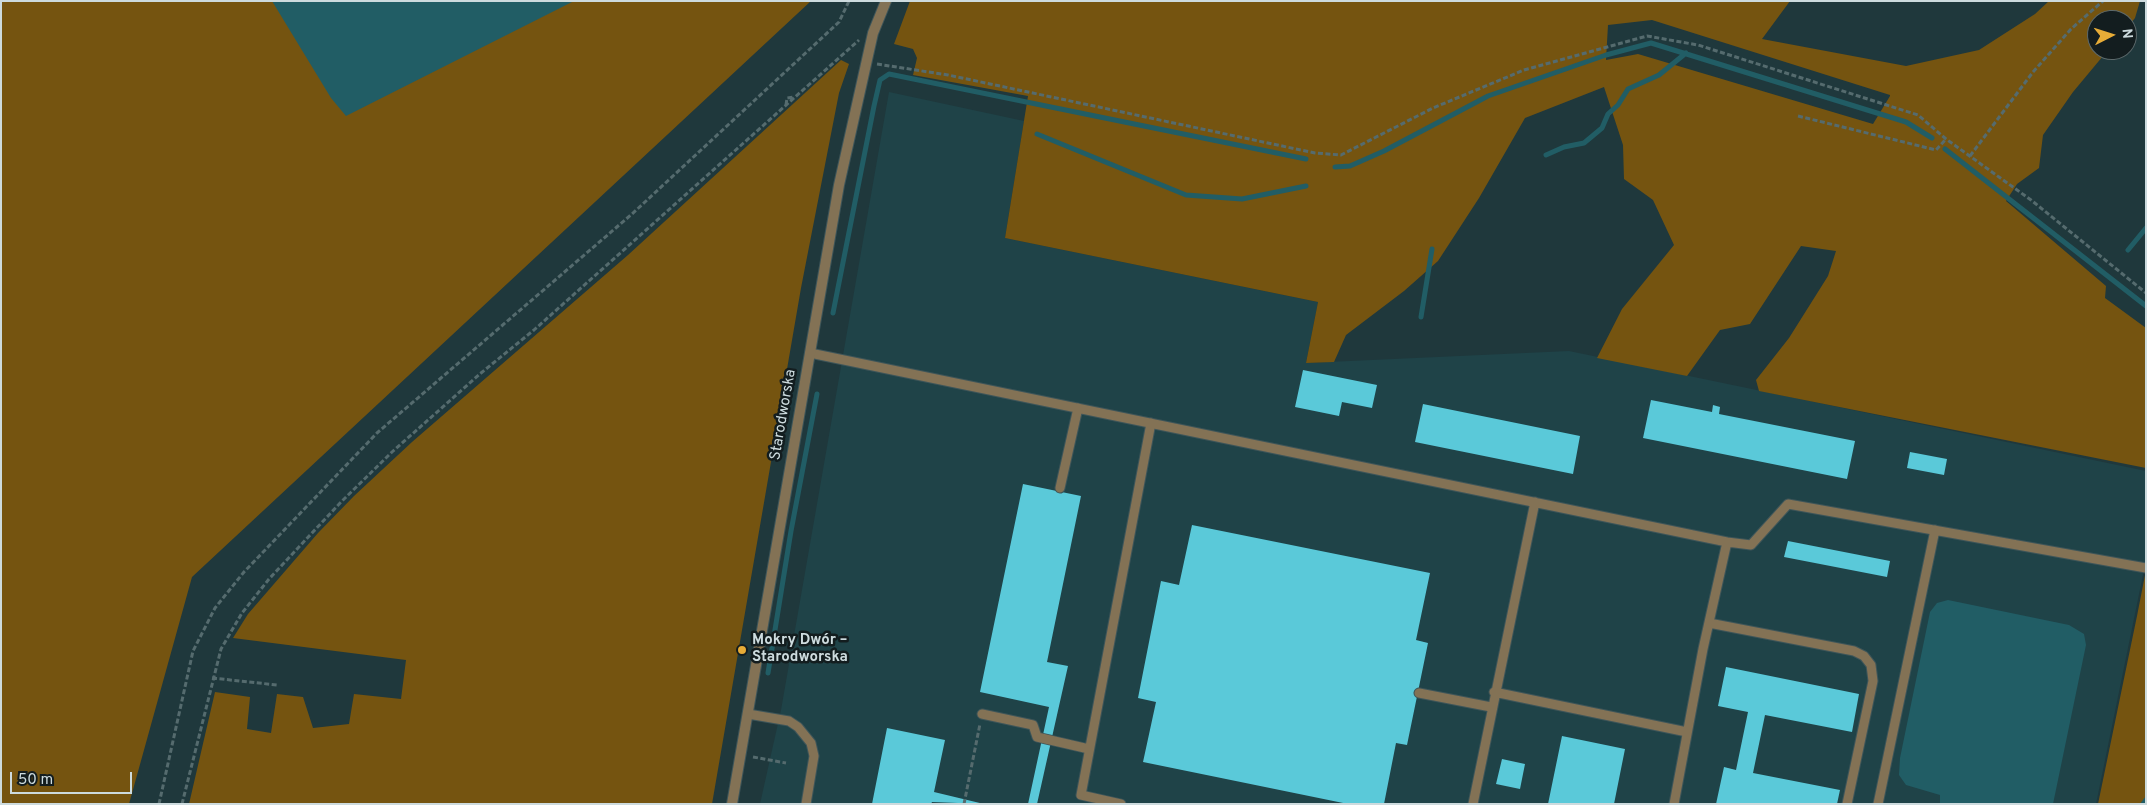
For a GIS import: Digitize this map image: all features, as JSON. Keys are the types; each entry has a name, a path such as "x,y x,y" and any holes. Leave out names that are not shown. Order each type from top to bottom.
{"street":[{"name":"Starodworska","path":"732,804 839,185 873,33 886,1"}],"lane":[{"path":"810,353 1727,542 1751,545 1788,504 2146,568"},
{"path":"1060,488 1078,408"},
{"path":"1121,804 1080,800 1151,423"},
{"path":"1472,804 1535,502"},
{"path":"1878,804 1935,530"},
{"path":"1674,804 1709,623 1727,542"},
{"path":"1709,623 1854,651 1864,656 1871,665 1873,682 1847,804"},
{"path":"1419,692 1491,707"},
{"path":"1494,692 1688,732"},
{"path":"748,714 788,721 798,727 811,743 814,756 806,804"},
{"path":"982,714 1033,725 1037,738 1089,748"}],"path":[{"path":"159,804 193,651 215,608 244,572 377,433 639,207 839,22 849,1"},
{"path":"1970,156 2033,72 2071,29 2103,1"},
{"path":"182,804 221,648 242,613 269,579 392,452 480,373 534,330 860,39 873,33"},
{"path":"867,62 948,75 1315,153 1341,155 1433,108 1524,70 1647,36 1698,45 1918,115 1946,139 2030,200 2146,293"},
{"path":"786,105 787,98 795,97"},
{"path":"1798,116 1936,150 1946,139"},
{"path":"212,678 277,686"},
{"path":"964,804 982,714"},
{"path":"750,757 786,763"}],"shaded area":[{"path":"1,1 811,1 192,577 129,804 1,804"},
{"path":"272,1 574,1 346,116 331,98"},
{"path":"910,1 1790,1 1762,39 1906,66 1979,50 2035,14 2049,1 2140,1 2137,11 2087,10 2087,60 2100,60 2073,92 2043,135 2039,168 2017,184 2006,201 2106,286 2105,298 2146,328 2146,468 1759,391 1756,380 1789,338 1828,276 1836,251 1801,246 1750,324 1720,330 1687,376 1597,358 1622,309 1674,245 1653,200 1624,179 1623,145 1604,87 1525,118 1479,198 1438,261 1404,291 1346,335 1334,362 1306,363 1318,302 1005,238 1028,96 913,75 917,58 913,49 894,44","holes":["1652,20 1890,96 1873,124 1638,54 1606,60 1608,25"]},
{"path":"841,60 849,64 839,93 801,288 712,804 189,804 215,692 250,697 247,729 271,733 277,694 303,697 313,728 349,724 354,694 401,699 406,660 233,638 248,614 318,533 354,496 412,442 628,255"},
{"path":"889,92 1024,121 1005,238 1318,302 1306,363 1569,351 2146,471 2146,560 2096,804 760,804 781,710"},
{"path":"2146,570 2146,804 2098,804 2137,616"},
{"path":"1948,600 2069,625 2084,634 2086,645 2053,804 1940,804 1940,795 1906,785 1899,775 1900,758 1930,612 1937,603"}],"building":[{"path":"1303,370 1377,385 1372,408 1342,402 1339,416 1295,407"},
{"path":"1651,400 1712,412 1713,405 1720,407 1719,414 1855,441 1847,479 1643,438"},
{"path":"1423,404 1580,436 1573,474 1415,442"},
{"path":"1910,452 1947,459 1944,475 1907,468"},
{"path":"1023,484 1081,496 1047,662 1068,666 1037,804 1028,804 1049,707 980,692"},
{"path":"1192,525 1430,573 1416,640 1428,643 1407,745 1396,743 1384,804 1348,804 1143,762 1156,702 1138,698 1161,581 1179,585"},
{"path":"1788,541 1890,561 1887,577 1784,557"},
{"path":"1726,667 1859,694 1852,732 1765,715 1753,773 1840,790 1837,804 1716,804 1724,767 1736,770 1748,712 1718,706"},
{"path":"887,728 945,740 934,792 984,804 932,802 931,804 872,804"},
{"path":"1562,736 1625,749 1614,804 1548,804"},
{"path":"1502,759 1525,764 1520,789 1496,784"}],"waterway":[{"path":"1335,167 1350,166 1384,151 1488,96 1606,55 1651,43 1906,122 1932,138"},
{"path":"1546,155 1564,147 1584,143 1602,128 1608,114 1618,105 1628,89 1659,75 1686,53"},
{"path":"833,313 880,80 889,74 1306,159"},
{"path":"1037,134 1186,195 1242,199 1306,186"},
{"path":"1945,149 2146,306"},
{"path":"2128,250 2146,228"},
{"path":"1421,317 1432,249"},
{"path":"768,673 791,531 817,394"},
{"path":"2143,804 2146,800"}],"place":[{"name":"Mokry Dwór – Starodworska","path":"742,650"}]}
